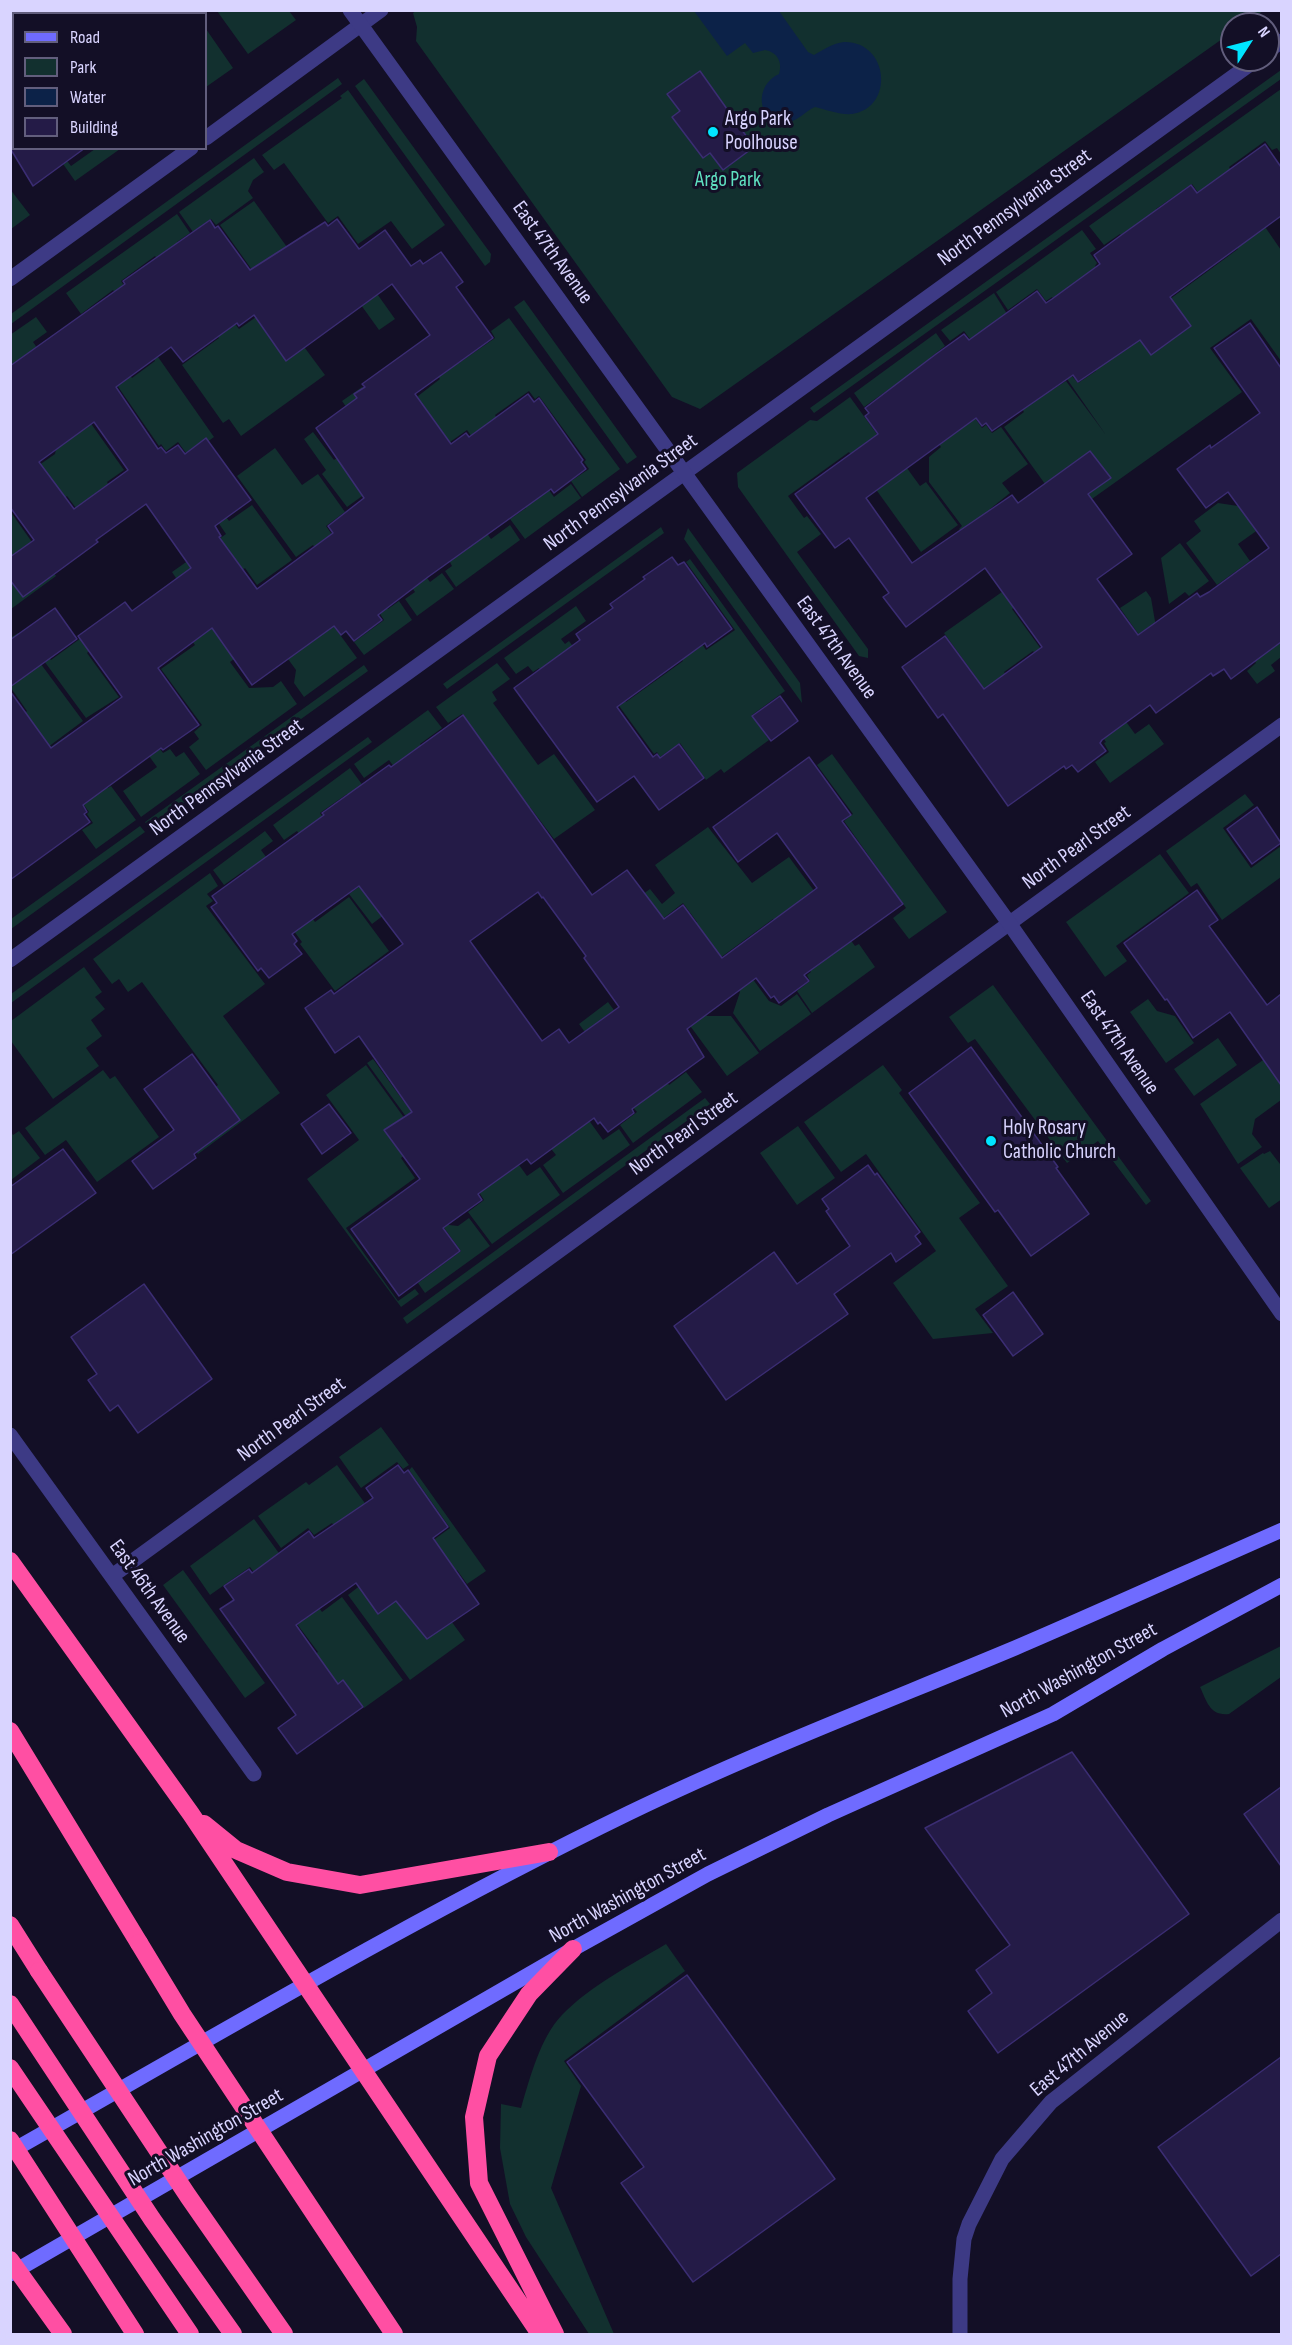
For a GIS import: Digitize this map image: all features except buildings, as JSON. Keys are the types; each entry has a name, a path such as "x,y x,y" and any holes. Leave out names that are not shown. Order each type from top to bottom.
{"highway":[{"path":"10,1561 191,1814 540,2334"},
{"path":"10,1731 189,2024 394,2334"},
{"path":"191,1814 236,1850 287,1872 360,1885 549,1852"},
{"path":"10,1925 188,2196 284,2334"},
{"path":"555,2334 479,2183 474,2117 488,2056 529,1994 573,1950"},
{"path":"10,2004 152,2219 233,2334"},
{"path":"10,2068 190,2334"},
{"path":"10,2140 135,2334"},
{"path":"10,2260 63,2334"}],"main road":[{"name":"North Washington Street","path":"10,2152 305,1985 549,1852 801,1734 1016,1648 1281,1530"},
{"name":"North Washington Street","path":"10,2274 708,1874 828,1815 1053,1714 1163,1649 1281,1586"}],"street":[{"name":"East 47th Avenue","path":"350,10 1009,923 1281,1314"},
{"path":"207,137 381,10"},
{"name":"North Pennsylvania Street","path":"10,960 1239,72"},
{"path":"10,279 188,150"},
{"name":"North Pearl Street","path":"112,1576 1281,725"},
{"name":"East 46th Avenue","path":"10,1436 254,1774"},
{"name":"East 47th Avenue","path":"960,2334 960,2279 964,2239 969,2224 1002,2159 1051,2102 1281,1920"}],"green space":[{"name":"Argo Park","path":"417,10 1263,11 1220,12 1220,41 700,409 672,397 416,41 417,27 413,13"},
{"path":"11,11 114,12 12,12 11,45"},
{"path":"217,11 289,11 296,20 248,54"},
{"path":"207,30 233,68 207,86"},
{"path":"1280,72 1281,79 814,413 810,408"},
{"path":"338,78 342,84 11,324 11,314"},
{"path":"364,79 491,254 490,262 485,266 355,86"},
{"path":"1281,89 1281,154 1277,148 1272,150 1265,141 1229,167 1235,177 1232,239 1192,184 1156,209 1202,274 1126,241 1120,234 1104,245 1089,226"},
{"path":"348,90 445,225 412,249 391,221 358,244 338,216 328,223 284,163 274,170 262,155 342,98 340,96"},
{"path":"94,150 119,150 75,181 61,161 65,158 71,166"},
{"path":"254,158 264,172 253,180 248,191 253,198 216,225 211,219 193,232 179,212"},
{"path":"10,189 30,215 11,229 10,229"},
{"path":"254,201 292,254 275,302 220,225"},
{"path":"177,214 190,233 177,242 180,247 160,262 155,256 121,281 126,289 117,295 113,290 81,314 66,293"},
{"path":"1261,221 1281,250 1281,361 1251,319 1210,348 1242,392 1068,516 1004,427 1024,412 1019,404 1008,331 1052,390 1066,381 1106,435 1067,379 1072,376 1078,383 1096,371 1089,362 1238,249 1233,241"},
{"path":"1082,230 1096,249 1090,253 1097,263 1095,266 1138,326 1096,356 1052,297 1046,301 1037,289 1008,310 996,292"},
{"path":"348,253 395,319 379,330 328,259"},
{"path":"994,293 1014,325 970,339 964,331 950,341 941,330"},
{"path":"114,294 214,437 199,448 194,464 178,442 166,451 161,444 159,446 110,375 123,366 132,378 155,361"},
{"path":"524,300 637,457 627,464 514,307"},
{"path":"273,305 325,375 241,436 229,419 223,423 182,365 219,338 215,332 232,320 239,329"},
{"path":"36,317 47,332 33,342 124,470 76,508 67,496 46,512 22,477 55,454 57,444 11,378 10,335"},
{"path":"509,318 620,469 582,497 571,481 589,469 584,462 586,460 539,396 535,399 529,391 495,415 500,423 472,437 467,430 450,442 419,401 418,396 440,379 417,347 437,333 459,363 495,338 491,331"},
{"path":"936,333 945,346 931,357 971,412 895,385 864,407 854,393"},
{"path":"362,387 388,423 435,462 491,539 510,525 520,540 456,587 445,571 452,566 401,468 347,507 322,474 326,470 304,439 313,432 334,460 367,436 342,401"},
{"path":"850,397 900,466 904,464 920,486 926,482 958,525 921,552 849,452 788,496 804,518 807,516 821,534 797,552 868,649 868,658 859,656 738,487 737,473 810,420 817,421"},
{"path":"972,414 982,428 986,425 992,433 1001,427 1028,464 1002,483 1010,493 990,509 1014,542 985,563 959,529 962,526 929,482 929,457 941,447 936,440"},
{"path":"275,448 302,485 318,474 345,512 326,526 333,536 321,556 313,545 296,557 237,476"},
{"path":"571,484 581,498 525,539 510,519 526,508 521,501 549,490 554,497"},
{"path":"1251,497 1269,522 1238,544 1250,561 1217,585 1186,543 1201,531 1194,521 1218,503 1238,506"},
{"path":"212,498 229,521 252,505 292,560 257,585 245,568 194,605 172,572 226,534 205,503"},
{"path":"10,511 56,576 11,609 10,609"},
{"path":"661,527 664,533 447,689 443,684"},
{"path":"688,528 800,683 802,703 684,539"},
{"path":"1180,543 1209,581 1189,596 1185,592 1169,604 1161,558"},
{"path":"690,559 785,691 752,715 769,740 724,773 721,769 706,780 680,743 660,757 657,752 654,754 609,692 615,688 626,702 683,661 637,597 702,644 706,650 735,630 686,562"},
{"path":"289,565 357,658 304,697 294,683 296,670 288,659 302,648 258,588"},
{"path":"1033,570 1044,585 1012,609 1057,671 1050,675 1033,651 1004,672 1022,699 1002,713 944,633"},
{"path":"442,573 454,589 417,616 405,599 415,592 408,582 424,574 430,582"},
{"path":"1255,573 1281,609 1281,657 1271,665 1275,671 1257,684 1247,671 1256,663 1250,654"},
{"path":"1146,591 1151,598 1157,633 1175,686 1120,608"},
{"path":"399,601 412,620 364,655 354,642 384,620 377,609 384,604 388,609"},
{"path":"576,606 586,621 561,639 565,644 569,641 650,753 617,776 539,668 533,672 528,666 516,674 504,658"},
{"path":"204,617 241,654 230,662 249,688 273,687 281,681 297,704 206,770 189,747 199,739 194,732 202,725 161,669 195,645 185,631"},
{"path":"27,628 51,660 81,638 90,650 87,653 119,697 86,718 22,631"},
{"path":"18,633 83,721 48,747 24,714 27,711 11,688 10,638"},
{"path":"1079,657 1135,734 1149,724 1164,744 1110,783 1095,762 1109,752 1104,743 1106,742 1076,700"},
{"path":"497,663 510,679 492,692 497,700 493,703 538,765 554,754 595,810 554,839 530,807 527,809 462,714 448,723 436,707"},
{"path":"364,665 368,671 149,828 145,822"},
{"path":"122,697 163,753 170,749 176,757 184,752 200,774 141,817 123,791 157,767 112,705"},
{"path":"428,710 442,728 420,744 446,780 450,845 389,760 364,778 354,764"},
{"path":"69,734 108,788 111,786 136,820 96,849 82,830 93,823 87,814 89,812 45,751"},
{"path":"368,737 372,742 11,1003 11,994"},
{"path":"832,754 947,912 909,939 893,918 906,908 844,821 853,814 817,765"},
{"path":"350,768 391,824 352,801 347,794 320,813 326,822 302,838 297,831 284,840 273,825"},
{"path":"1245,794 1254,805 1223,828 1251,868 1281,846 1281,877 1222,920 1197,883 1191,887 1166,851"},
{"path":"140,826 145,832 11,929 11,919"},
{"path":"708,827 752,883 789,857 855,946 859,944 875,967 812,1013 797,991 810,981 807,975 811,972 773,919 720,958 691,926 697,922 683,903 646,932 707,1016 731,1016 759,1053 727,1076 596,898 614,915 650,889 662,904 675,893 655,865"},
{"path":"265,831 273,841 261,850 269,861 250,875 245,870 224,885 213,870"},
{"path":"1160,854 1189,893 1116,946 1127,961 1105,977 1066,922"},
{"path":"272,864 315,922 349,897 389,951 335,991 254,877"},
{"path":"210,873 218,886 207,894 213,901 206,906 265,984 223,1016 280,1093 198,1154 173,1120 218,1085 142,982 128,992 119,979 112,984 93,959"},
{"path":"367,881 420,888 372,924 349,894"},
{"path":"732,951 769,1001 781,1006 797,994 811,1014 760,1051 733,1013 740,992 720,959"},
{"path":"84,967 102,992 95,997 105,1009 91,1020 102,1036 86,1048 99,1066 53,1099 11,1041 11,1021"},
{"path":"993,985 1151,1201 1146,1205 1098,1141 1067,1163 975,1039 968,1043 949,1017"},
{"path":"1148,999 1157,1011 1175,1016 1194,1043 1166,1063 1130,1012"},
{"path":"608,1002 669,1085 686,1072 702,1092 633,1143 620,1125 637,1112 631,1105 636,1102 579,1024"},
{"path":"1218,1038 1237,1065 1194,1096 1174,1069"},
{"path":"543,1056 603,1140 619,1129 630,1145 563,1193 543,1165 556,1155 548,1145"},
{"path":"1266,1058 1281,1081 1281,1100 1255,1119 1252,1134 1262,1147 1238,1164 1200,1104"},
{"path":"373,1059 404,1102 439,1077 467,1093 527,1176 540,1167 560,1195 492,1244 468,1212 484,1200 479,1192 415,1129 367,1063"},
{"path":"366,1065 413,1130 406,1154 401,1158 415,1178 346,1228 398,1301 415,1289 419,1294 401,1307 307,1179 359,1140 326,1095"},
{"path":"883,1065 902,1090 899,1093 980,1203 959,1218 1008,1286 975,1309 993,1333 933,1339 893,1283 936,1251 866,1154 841,1172 804,1122"},
{"path":"103,1070 110,1079 115,1076 159,1137 97,1182 66,1140 45,1155 25,1128"},
{"path":"705,1098 710,1104 407,1324 403,1318"},
{"path":"798,1126 835,1178 797,1205 760,1153"},
{"path":"19,1131 40,1158 11,1180 11,1132 13,1135"},
{"path":"1270,1151 1281,1163 1282,1199 1269,1208 1240,1168"},
{"path":"418,1181 449,1225 458,1226 469,1218 490,1246 425,1293 418,1283 461,1251 412,1184"},
{"path":"381,1427 409,1465 403,1469 397,1462 361,1488 339,1457"},
{"path":"337,1465 465,1640 410,1680 348,1595 371,1577 332,1523 314,1535 308,1528 281,1548 258,1516 306,1482 309,1485"},
{"path":"412,1467 486,1571 467,1584 457,1570 440,1582 417,1552 450,1528 409,1470"},
{"path":"254,1519 322,1612 342,1597 403,1680 364,1708 343,1680 332,1688 310,1658 318,1652 261,1576 258,1578 250,1567 210,1595 190,1566"},
{"path":"183,1570 265,1683 245,1698 163,1585"},
{"path":"1281,1646 1281,1677 1229,1714 1217,1713 1210,1707 1200,1687"},
{"path":"666,1944 685,1971 564,2061 581,2086 551,2188 614,2334 589,2334 526,2237 510,2204 500,2148 501,2104 521,2108 532,2071 548,2035 554,2024 573,2004 598,1985"}],"water":[{"path":"694,11 779,11 808,52 814,55 844,42 859,45 870,52 878,63 881,75 880,88 875,100 866,109 852,114 815,107 794,120 776,121 764,110 762,94 765,86 779,74 778,58 765,50 753,53 745,43 727,56"}],"place":[{"name":"Argo Park Poolhouse","path":"713,132"},
{"name":"Holy Rosary Catholic Church","path":"991,1141"}]}
